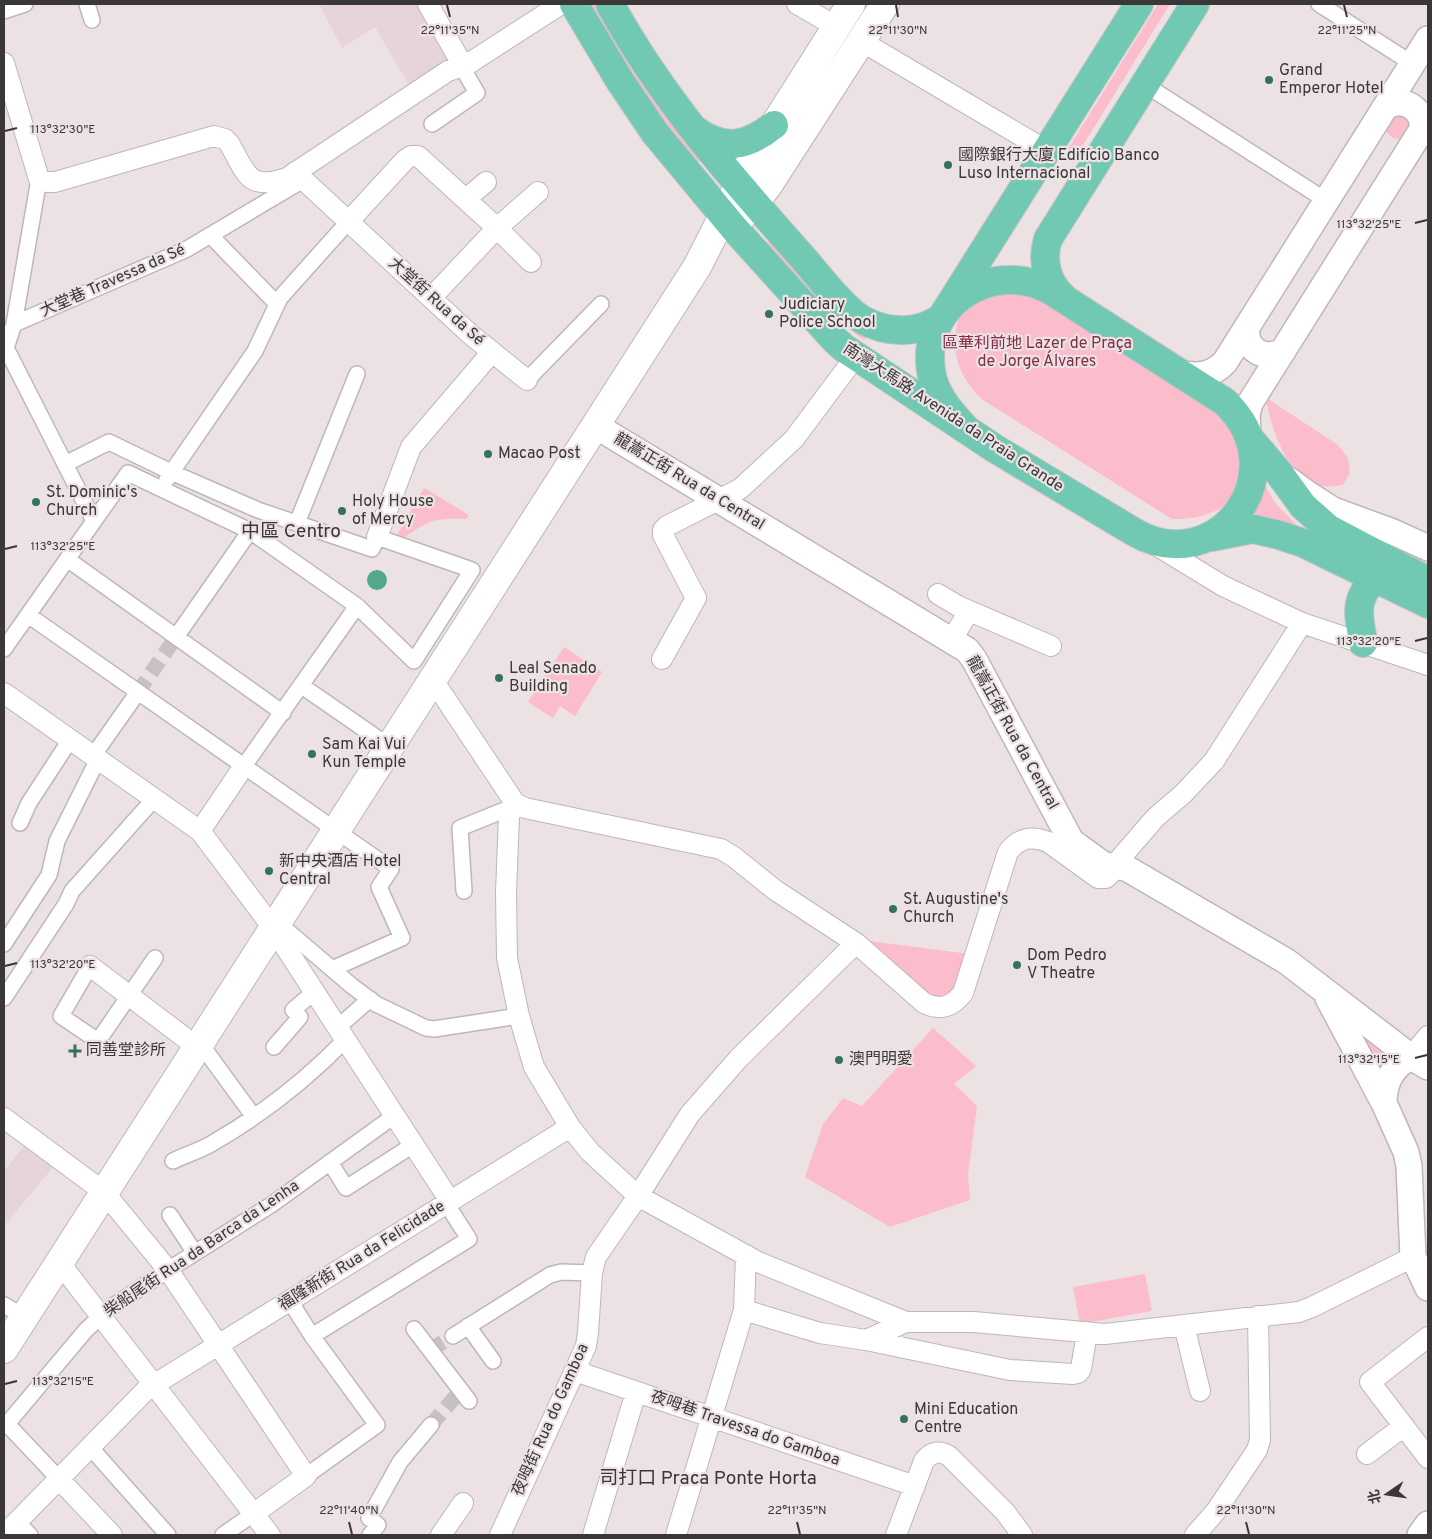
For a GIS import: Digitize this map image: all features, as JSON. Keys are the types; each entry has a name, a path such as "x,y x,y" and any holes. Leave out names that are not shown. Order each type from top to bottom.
{"main road":[{"name":"南灣大馬路 Avenida da Praia Grande","path":"574,4 620,81 656,133 728,221 834,339 856,356 994,448 1134,532"},
{"name":"南灣大馬路 Avenida da Praia Grande","path":"610,4 646,64 692,128 746,194 849,310 862,320 882,328 907,330 928,325 942,317"},
{"path":"4,1349 14,1311 59,1262 433,680 449,630 596,426 697,267 746,194 749,165 851,4"},
{"path":"746,194 768,187 885,4"},
{"path":"967,430 941,399 932,374 930,354 942,317 1139,4"},
{"path":"1070,303 1056,290 1048,276 1045,255 1048,239 1194,4"},
{"path":"692,128 707,138 724,144 738,144 760,137 774,126"},
{"path":"942,317 955,302 970,290 988,282 1019,280 1032,282 1050,290 1225,402 1238,416 1249,436 1303,506 1329,529 1417,575"},
{"path":"1198,540 1211,535 1228,524 1247,497 1254,471 1253,452 1249,436"},
{"path":"1134,532 1146,538 1166,543 1186,543 1252,529 1279,535 1303,543 1428,604"},
{"path":"1363,643 1359,611 1363,594 1375,578 1389,572 1417,575"}],"street":[{"path":"4,10 24,4"},
{"path":"87,4 92,20"},
{"path":"428,4 477,93 432,124"},
{"path":"39,179 55,182 214,136 225,139 229,143 248,176 256,182 274,182 299,176 342,141 448,71 468,64 562,4"},
{"path":"797,4 837,27"},
{"path":"1319,4 1413,64"},
{"path":"1178,372 1197,376 1216,370 1225,362 1428,39"},
{"path":"861,41 1047,150"},
{"path":"4,63 39,179 14,324 5,348 94,521"},
{"path":"1144,84 1326,201"},
{"path":"1249,436 1246,415 1250,403 1425,125 1418,111 1412,106 1396,102 1386,107"},
{"path":"160,488 255,352 282,296 405,160 411,156 422,158 531,262"},
{"name":"大堂街 Rua da Sé","path":"299,176 470,334 527,380"},
{"name":"大堂巷 Travessa da Sé","path":"14,324 187,249 299,176"},
{"path":"466,199 486,182"},
{"path":"431,298 496,228 538,192"},
{"path":"210,235 277,304"},
{"path":"527,380 601,304"},
{"path":"1247,328 1247,337 1250,344 1261,353 1274,355 1283,351"},
{"path":"65,464 108,442 258,510 372,549 411,447 492,352"},
{"path":"662,659 696,598 663,535 664,530 667,526 740,490 794,439 856,356"},
{"path":"298,523 356,374"},
{"name":"龍嵩正街 Rua da Central","path":"596,426 967,650 974,659 1071,841 1104,865 1126,868 1278,956 1419,1062"},
{"path":"4,649 128,473 250,531 357,606 414,661 449,630 472,570 377,537"},
{"path":"1279,473 1333,510 1393,532 1428,548"},
{"path":"176,637 250,531"},
{"name":"南灣大馬路 Avenida da Praia Grande","path":"1134,532 1223,586 1302,623 1428,665"},
{"path":"67,559 283,713"},
{"path":"938,594 969,611 1051,646"},
{"path":"200,831 357,606"},
{"path":"951,641 969,611"},
{"path":"28,615 391,869 379,887 402,938 332,969"},
{"path":"464,891 460,828 513,805 721,849 775,890 856,943 924,1003 932,1007 941,1008 949,1006 963,993 1008,852 1014,845 1021,840 1039,838 1048,842 1098,878 1106,878 1117,862 1156,817 1183,794 1214,761 1302,623"},
{"path":"433,680 513,805"},
{"path":"302,686 390,747"},
{"path":"4,944 49,876 57,841 95,758 138,692"},
{"path":"4,694 200,831 275,925 314,992 413,1145 469,1239 312,1336"},
{"path":"20,823 29,803 70,740"},
{"path":"4,998 66,904 72,891 154,799"},
{"path":"513,805 509,816 506,892 507,958 519,1016 534,1068 570,1127 590,1152 638,1196 758,1262 906,1322 974,1322 1105,1334 1299,1312 1413,1257"},
{"path":"275,925 376,1004 426,1028 434,1029 519,1016"},
{"name":"夜呣街 Rua do Gamboa","path":"500,1535 588,1339 592,1273 596,1257 638,1196 690,1114 739,1058 856,943"},
{"path":"154,958 129,995 98,1041 60,1016 90,966 129,995 199,1045 254,1117"},
{"path":"1323,990 1401,1138 1409,1166 1413,1257 1428,1288"},
{"path":"274,1047 300,1017 293,1010 314,992"},
{"path":"173,1161 210,1145 254,1117 293,1087 370,999"},
{"path":"1384,1103 1386,1088 1392,1073 1403,1061 1419,1062 1428,1036"},
{"name":"柴船尾街 Rua da Barca da Lenha","path":"59,1479 7,1424 86,1330 110,1308 270,1205 394,1116"},
{"path":"4,1118 104,1192 168,1270 217,1346 306,1476"},
{"name":"福隆新街 Rua da Felicidade","path":"17,1531 59,1479 147,1389 570,1127"},
{"path":"330,1162 346,1188 413,1145"},
{"path":"170,1214 195,1253"},
{"path":"676,1535 744,1310 746,1255"},
{"path":"59,1262 270,1535"},
{"path":"453,1336 550,1275 561,1272 592,1273"},
{"path":"224,1535 376,1425 312,1336 290,1301"},
{"path":"744,1310 820,1333 866,1340 1010,1370 1078,1373 1081,1369 1087,1332"},
{"path":"1195,1535 1216,1511 1257,1450 1260,1440 1258,1316"},
{"path":"866,1340 906,1322"},
{"path":"1184,1325 1200,1391"},
{"path":"468,1326 493,1361"},
{"path":"414,1329 468,1401"},
{"path":"1428,1337 1370,1382 1428,1458"},
{"name":"夜呣巷 Travessa do Gamboa","path":"574,1371 914,1486"},
{"path":"593,1535 636,1392"},
{"path":"374,1530 369,1518 400,1462 431,1426"},
{"path":"1367,1454 1404,1426"},
{"path":"90,1447 168,1535"},
{"path":"896,1535 924,1461 932,1454 938,1452 949,1456 1005,1512 1022,1535"},
{"path":"59,1479 112,1535"},
{"path":"441,1535 463,1503"},
{"path":"1420,1535 1428,1524"}],"shaded area":[{"path":"319,4 423,4 452,60 410,87 375,27 342,48"},
{"path":"377,570 384,573 387,580 384,587 377,590 370,587 367,580 370,573"},
{"path":"27,1142 55,1165 4,1226 4,1171"}],"green space":[{"path":"599,4 704,158 694,165 664,126 587,6"},
{"path":"1158,4 1170,4 1077,155 1068,149"},
{"path":"1402,112 1412,125 1402,139 1393,138 1386,130 1387,118"},
{"path":"772,236 871,330 864,340 829,315 764,246"},
{"name":"區華利前地 Lazer de Praça de Jorge Álvares","path":"1013,280 1212,386 1246,448 1237,490 1226,504 1209,514 1172,519 983,400 976,393 964,377 957,359 955,340 958,322 963,308"},
{"path":"1265,397 1338,445 1348,458 1350,473 1343,485 1325,486 1314,484 1303,480 1298,475 1278,442"},
{"path":"1265,486 1275,503 1301,529 1244,519 1257,504"},
{"path":"424,488 469,515 466,519 433,521 405,537 397,535"},
{"path":"564,647 602,672 575,716 560,706 553,718 528,702"},
{"path":"861,940 970,954 954,995 933,1001"},
{"path":"933,1028 976,1066 954,1084 977,1106 968,1174 970,1200 890,1227 805,1177 823,1124 843,1098 862,1106"},
{"path":"1360,1032 1393,1055 1377,1069"},
{"path":"1145,1274 1152,1311 1080,1324 1073,1287"}],"tunnel":[{"path":"138,692 176,637"},
{"path":"430,1350 453,1336"},
{"path":"431,1425 461,1390"}],"place":[{"name":"Grand Emperor Hotel","path":"1269,80"},
{"name":"國際銀行大廈 Edifício Banco Luso Internacional","path":"948,165"},
{"name":"Judiciary Police School","path":"769,314"},
{"name":"Macao Post","path":"488,454"},
{"name":"St. Dominic's Church","path":"36,502"},
{"name":"Holy House of Mercy","path":"342,511"},
{"name":"Leal Senado Building","path":"499,678"},
{"name":"Sam Kai Vui Kun Temple","path":"312,754"},
{"name":"新中央酒店 Hotel Central","path":"269,871"},
{"name":"St. Augustine's Church","path":"893,909"},
{"name":"Dom Pedro V Theatre","path":"1017,965"},
{"name":"同善堂診所","path":"75,1051"},
{"name":"澳門明愛","path":"839,1060"},
{"name":"Mini Education Centre","path":"904,1419"}],"district":[{"name":"中區 Centro","path":"291,532"},
{"name":"司打口 Praca Ponte Horta","path":"708,1479"}]}
